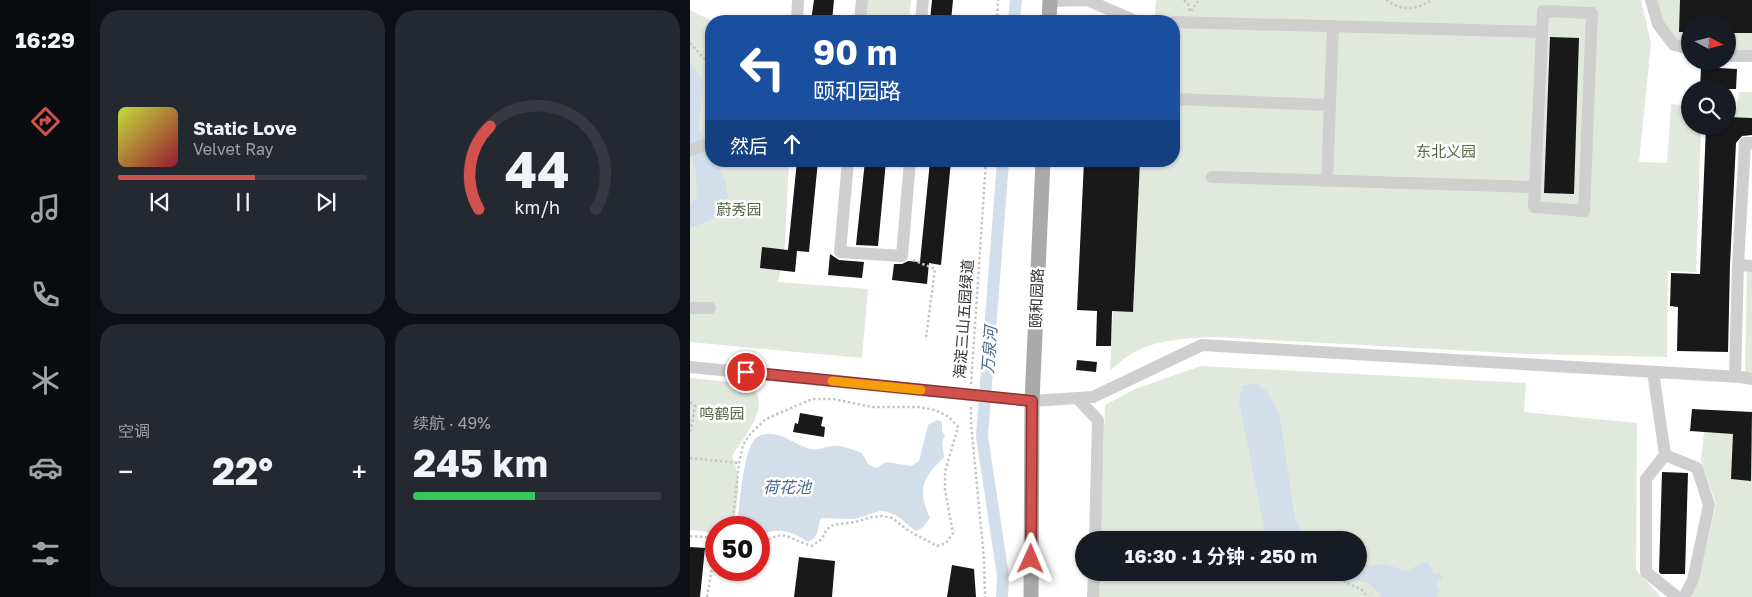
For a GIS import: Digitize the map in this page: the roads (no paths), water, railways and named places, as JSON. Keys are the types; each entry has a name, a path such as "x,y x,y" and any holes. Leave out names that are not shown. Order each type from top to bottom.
{"main road":[{"path":"1049,15 1050,0"},
{"name":"颐和园路","path":"1031,597 1032,401 1043,167"}],"street":[{"path":"797,15 798,0"},
{"path":"861,15 862,0"},
{"path":"922,15 923,0"},
{"path":"1050,0 1087,0 1122,15"},
{"path":"1651,0 1658,24 1674,45 1681,47"},
{"path":"1575,6 1592,13 1584,211 1534,207 1543,11 1575,6"},
{"path":"1180,22 1542,32"},
{"path":"1328,181 1333,26"},
{"path":"1736,56 1752,56"},
{"path":"1180,99 1330,105"},
{"path":"1735,377 1738,266 1745,143 1752,143"},
{"path":"690,150 705,144"},
{"path":"847,167 840,252 902,256 909,167"},
{"path":"1212,177 1535,187"},
{"path":"1738,266 1752,266"},
{"path":"690,308 710,308"},
{"path":"690,366 1032,401 1093,397 1202,345 1752,379"},
{"path":"1653,372 1665,455 1646,479 1646,572 1677,597"},
{"path":"1077,398 1098,420 1095,531"},
{"path":"1665,455 1697,468 1709,505 1693,580 1684,597"},
{"path":"1093,597 1094,581"}],"water":[{"path":"690,61 703,81 699,129 705,140 705,167 720,167 726,182 729,208 709,221 690,228 690,204 697,197 696,172 690,153"},
{"path":"1257,383 1267,392 1279,413 1295,518 1302,531 1265,531 1239,401 1242,386"},
{"name":"荷花池","path":"937,420 942,422 942,431 945,435 942,442 944,457 926,478 923,492 930,518 922,528 916,531 897,516 880,511 854,519 821,518 817,535 808,542 788,532 770,532 770,516 738,516 740,494 748,454 752,444 758,437 766,434 778,435 810,449 840,446 862,453 868,464 876,468 886,462 911,466 919,461 928,425"},
{"path":"1427,561 1434,575 1440,573 1442,579 1437,583 1437,588 1440,591 1436,597 1382,597 1368,582 1355,581 1367,581 1367,565 1385,564 1406,571"}],"waterway":[{"name":"万泉河","path":"1015,15 1016,0"},
{"name":"万泉河","path":"1002,597 1003,576 982,436 1003,167"}],"park label":[{"name":"东北义园","path":"1446,152"},
{"name":"蔚秀园","path":"739,210"},
{"name":"鸣鹤园","path":"722,414"}]}
